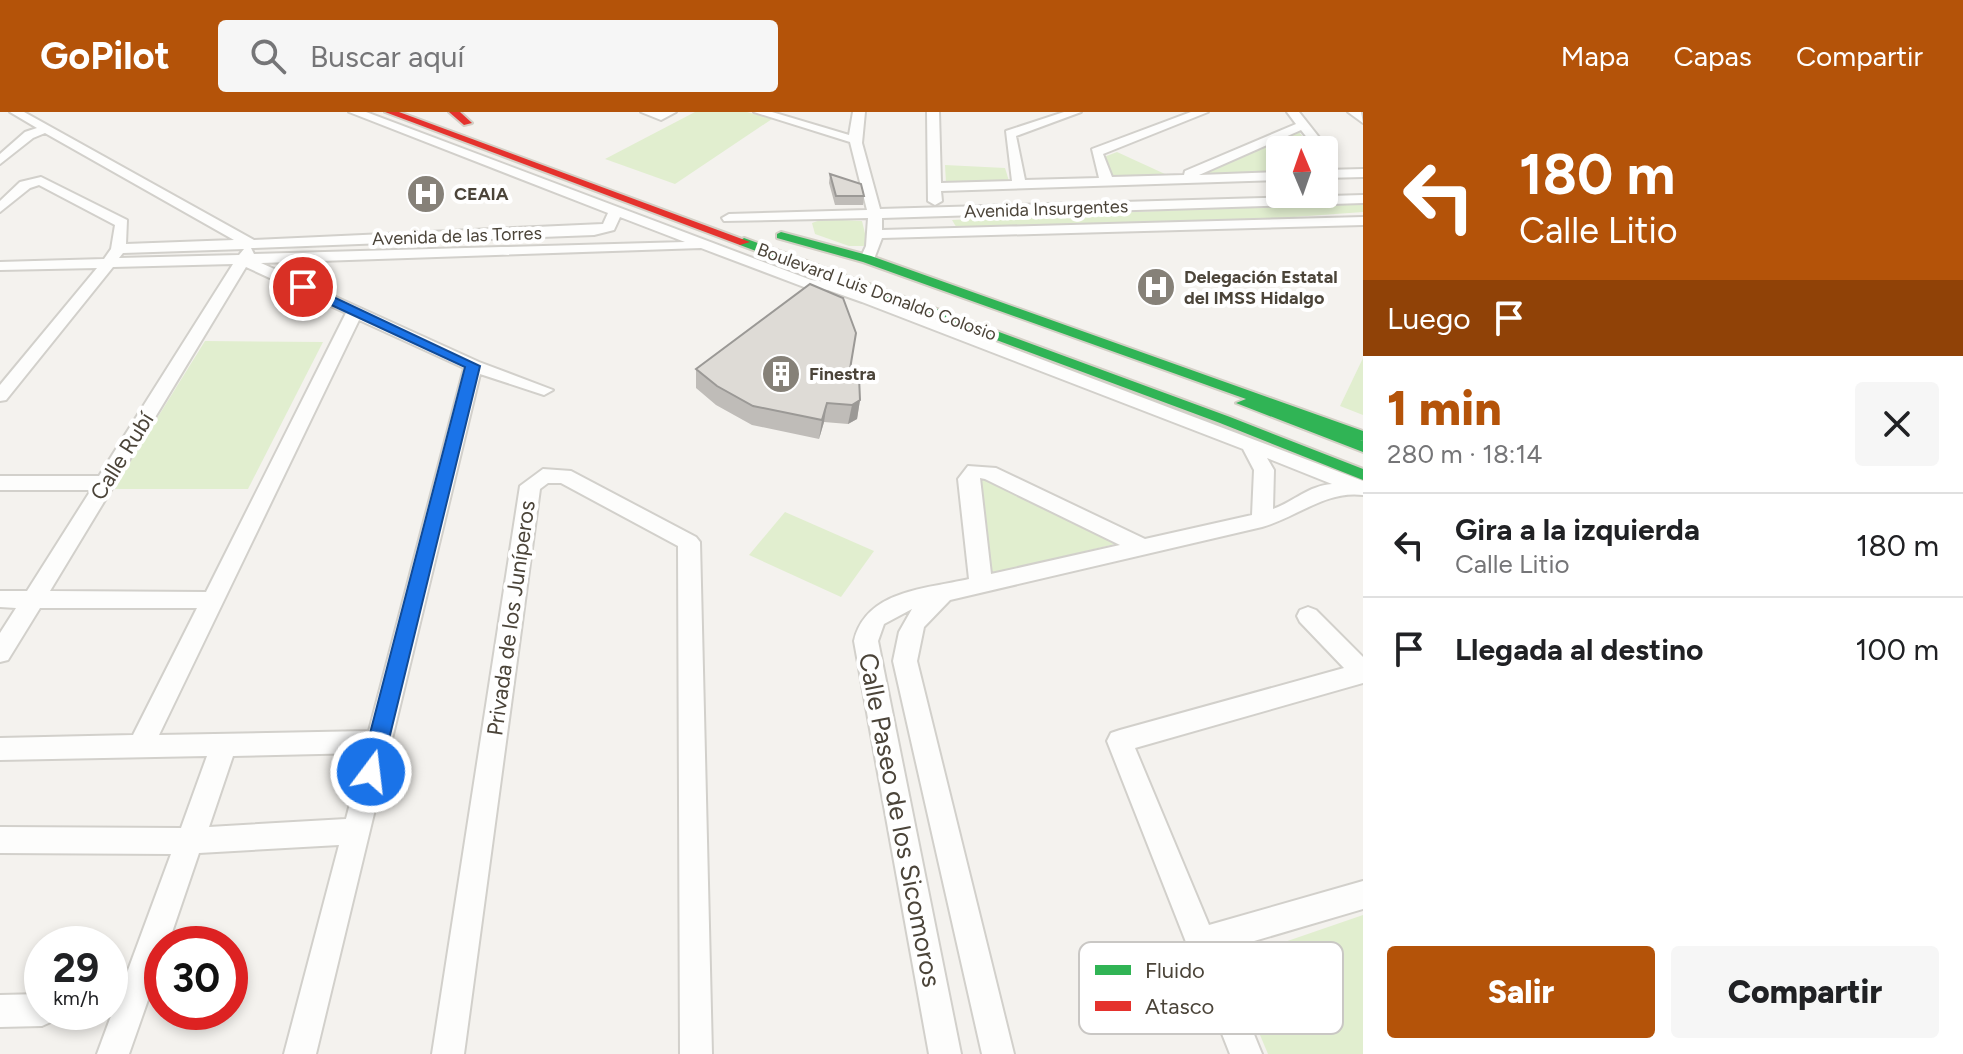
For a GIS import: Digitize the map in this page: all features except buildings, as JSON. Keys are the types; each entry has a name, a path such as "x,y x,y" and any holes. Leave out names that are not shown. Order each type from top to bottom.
{"main road":[{"name":"Boulevard Luis Donaldo Colosio","path":"390,112 1225,420 1363,475"},
{"name":"Boulevard Luis Donaldo Colosio","path":"433,112 460,118 1363,447"},
{"path":"781,236 867,259 1363,436"}],"street":[{"path":"16,112 248,252 355,311 473,366 544,390"},
{"path":"355,112 809,284 830,286 868,299 1363,488"},
{"path":"647,112 661,117 670,112"},
{"path":"760,112 855,140"},
{"path":"859,112 855,140 874,214 873,250 867,259"},
{"path":"1019,184 1010,134 1075,112"},
{"path":"1107,181 1096,152 1202,112"},
{"path":"1293,112 1312,136"},
{"path":"1354,112 1363,119"},
{"path":"935,202 936,113"},
{"path":"1178,179 1303,125"},
{"path":"0,135 29,135 47,129"},
{"path":"0,160 29,135"},
{"path":"1338,168 1342,173"},
{"path":"1338,173 1363,173"},
{"path":"934,187 1266,176"},
{"path":"1131,180 1153,206"},
{"path":"1149,180 1171,206"},
{"path":"0,208 35,181 43,182 122,223 118,249 108,264 0,396"},
{"name":"Avenida Insurgentes","path":"729,218 1363,199"},
{"name":"Avenida de las Torres","path":"5,260 118,249 248,252 594,231 609,227 615,212"},
{"name":"Avenida Insurgentes","path":"875,234 1363,221"},
{"path":"5,260 108,264 248,252 708,246"},
{"name":"Calle Rubí","path":"0,653 248,252"},
{"path":"141,746 355,311"},
{"path":"300,1054 473,366"},
{"path":"1250,445 1264,470 1262,520"},
{"path":"981,586 968,479 975,471 989,473 1146,549"},
{"name":"Privada de los Juníperos","path":"448,1054 530,486 543,476 564,476 689,542 696,1054"},
{"path":"0,483 105,483"},
{"path":"942,594 1262,520 1294,509 1323,490 1363,488"},
{"name":"Calle Paseo de los Sicomoros","path":"942,594 898,604 878,613 869,626 866,641 945,1054"},
{"name":"Calle Paseo de los Sicomoros","path":"942,594 925,607 909,630 905,661 998,1054"},
{"path":"0,599 213,600"},
{"path":"1308,616 1363,672 1120,741 1201,942 1363,895"},
{"path":"0,749 378,742"},
{"path":"128,988 224,746"},
{"path":"0,840 187,841 355,831"},
{"path":"0,1011 24,1010"},
{"path":"113,1054 117,1030"},
{"path":"1238,1034 1246,1054"}],"green space":[{"path":"695,112 747,112 772,119 675,184 605,159"},
{"path":"1266,145 1266,172 1196,175"},
{"path":"1117,152 1165,174 1112,177 1104,157"},
{"path":"945,165 1005,168 1009,181 946,183"},
{"path":"1363,202 1363,212 1238,221 958,230 952,220 1266,206 1338,208 1338,203"},
{"path":"823,219 862,221 868,246 849,246 815,234 812,223"},
{"path":"205,341 323,342 248,489 113,489"},
{"path":"1363,358 1363,415 1340,406"},
{"path":"980,477 1115,544 991,574"},
{"path":"785,512 874,551 841,597 749,555"},
{"path":"1363,915 1363,1054 1268,1054 1260,1034 1343,1034 1343,942 1284,942"}],"traffic: fast":[{"path":"781,236 867,259 1363,436"},
{"path":"744,242 1225,420 1363,475"},
{"path":"1243,403 1363,447"}],"traffic: jam":[{"path":"390,112 744,242"},
{"path":"454,112 467,123"}],"place":[{"name":"CEAIA","path":"426,194"},
{"name":"Delegación Estatal del IMSS Hidalgo","path":"1156,287"},
{"name":"Finestra","path":"781,374"}],"route":[{"path":"303,287 473,366 371,772"}]}
